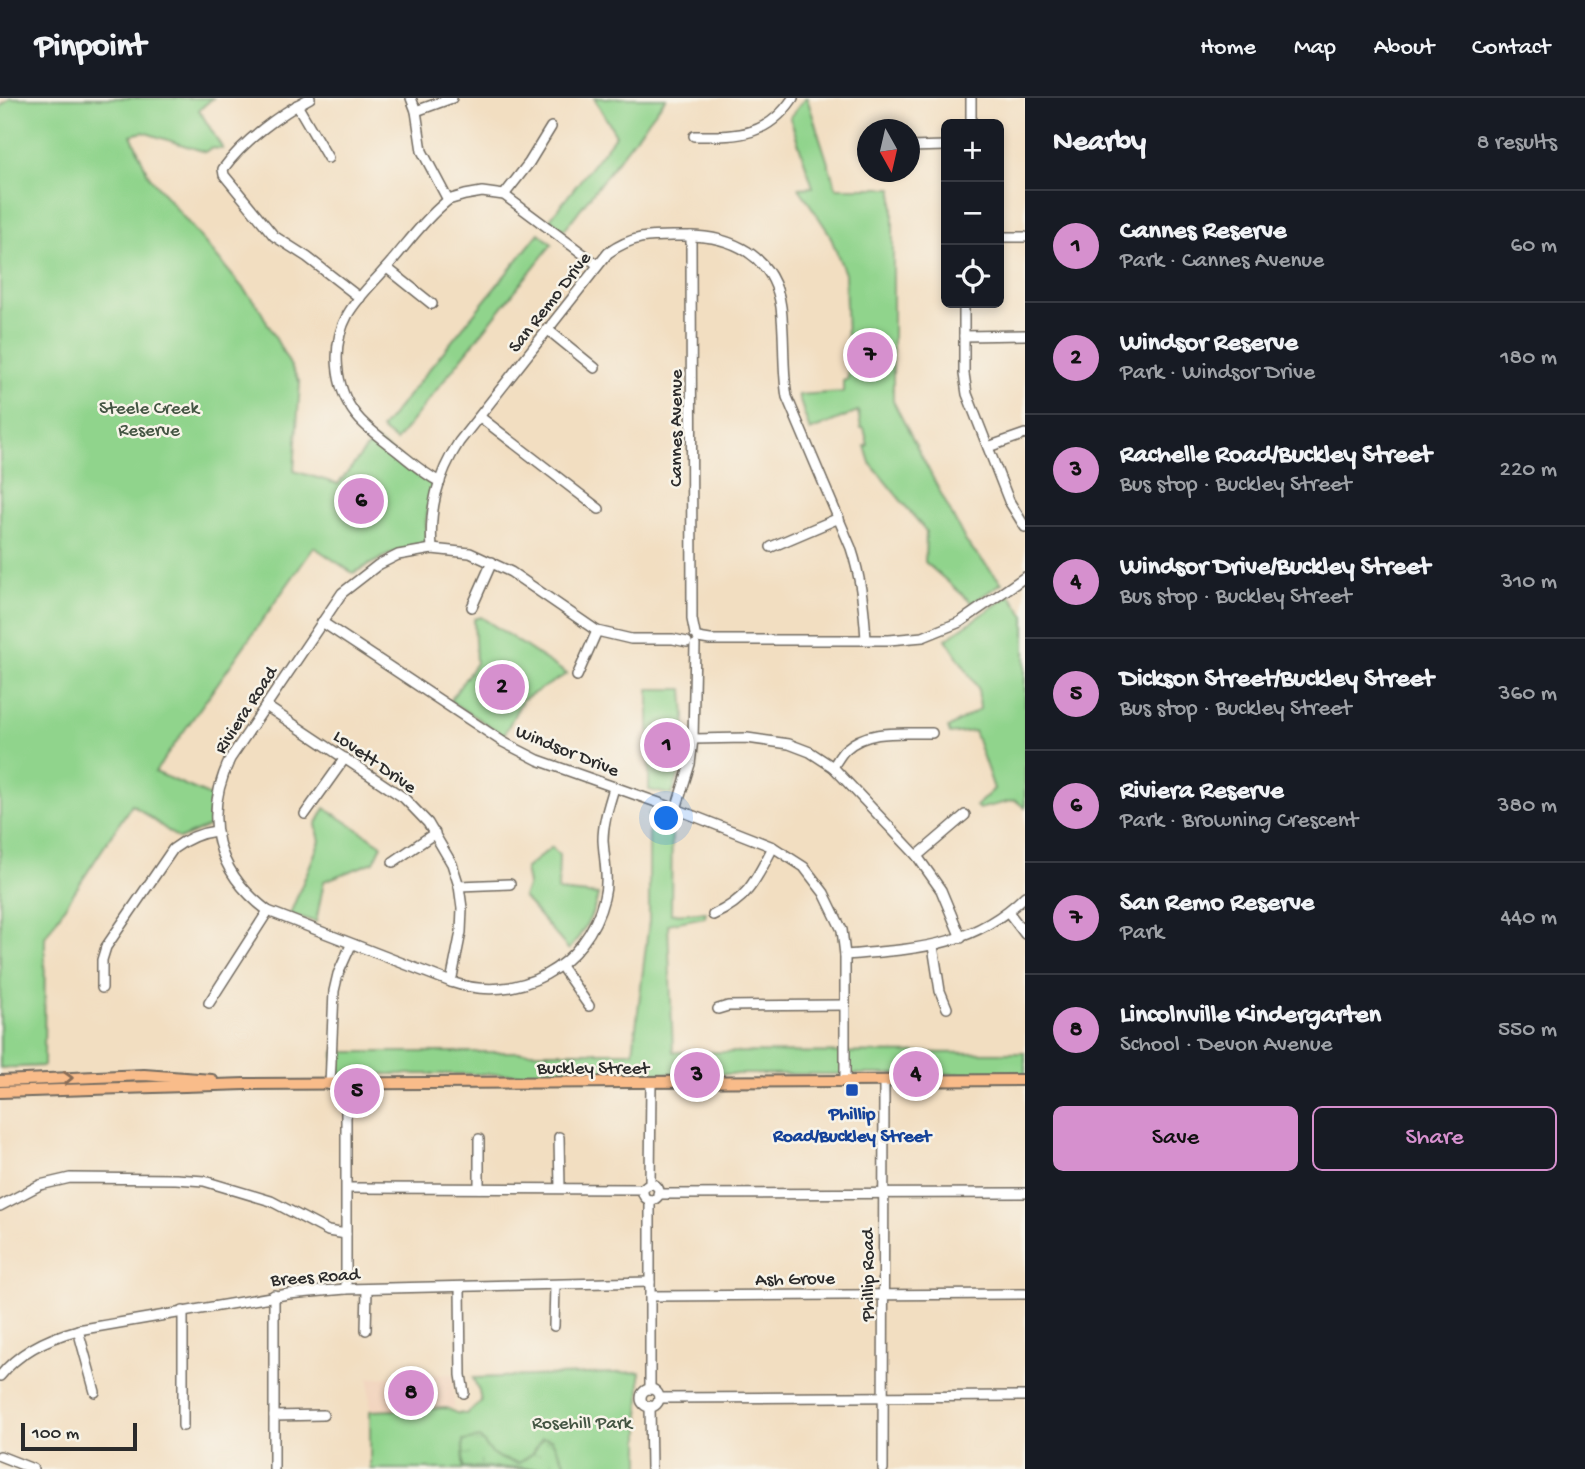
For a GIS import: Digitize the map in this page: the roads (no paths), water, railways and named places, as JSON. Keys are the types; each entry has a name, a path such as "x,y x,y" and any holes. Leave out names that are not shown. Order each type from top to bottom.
{"main road":[{"name":"Buckley Street","path":"0,1081 144,1075 246,1084"},
{"name":"Buckley Street","path":"0,1092 246,1084 1025,1080"}],"street":[{"path":"310,98 280,116 234,157 223,169 224,175 274,236 307,257 360,298"},
{"path":"411,98 416,111 422,151 449,201"},
{"path":"416,111 452,98"},
{"path":"694,136 734,135 755,131 776,119 793,98"},
{"path":"971,98 971,119"},
{"path":"298,105 328,158"},
{"path":"503,195 529,163 551,127"},
{"path":"920,147 941,146"},
{"path":"441,479 427,475 372,431 356,414 339,379 337,358 340,335 348,314 430,216 449,201 465,195 482,192 503,195 598,265"},
{"name":"San Remo Drive","path":"432,549 430,522 447,461 459,442 608,253 639,237 691,236 724,239 741,246 755,257 769,273 778,291 782,308 783,374 787,397 858,569 869,639"},
{"name":"Cannes Avenue","path":"676,809 690,764 693,739 691,236"},
{"path":"1004,237 1025,237"},
{"path":"387,268 432,304"},
{"path":"964,308 965,384 1009,501 1025,527"},
{"path":"547,329 595,368"},
{"path":"964,335 1025,335"},
{"path":"480,417 599,509"},
{"path":"988,447 1025,434"},
{"path":"771,547 839,518"},
{"name":"Riviera Road","path":"614,788 605,818 603,838 606,882 604,897 588,936 561,966 519,985 494,990 470,989 268,911 253,900 233,876 225,861 216,831 216,802 224,774 266,706 342,593 378,565 398,555 432,549 470,553 511,572 597,631 631,639 910,639 943,630 969,616 1025,577"},
{"path":"472,607 492,562"},
{"name":"Windsor Drive","path":"322,622 503,742 538,760 773,847 804,867 824,893 842,930 845,955 845,1081"},
{"path":"577,676 597,631"},
{"name":"Lovett Drive","path":"266,706 404,798 435,833 452,864 462,908 461,932 451,982"},
{"path":"833,766 846,749 860,739 873,735 932,733"},
{"path":"693,739 747,738 779,742 810,752 833,766 917,856 941,890 961,937"},
{"path":"305,814 345,758"},
{"path":"917,856 965,815"},
{"path":"102,988 102,960 106,947 173,849 192,837 216,831"},
{"path":"393,862 435,833"},
{"path":"713,915 732,906 745,895 773,847"},
{"path":"459,886 510,884"},
{"path":"845,955 933,946 961,937 985,927 1009,912 1025,896"},
{"path":"209,1003 268,911"},
{"path":"1009,912 1025,934"},
{"path":"330,1085 334,991 351,944"},
{"path":"933,946 940,991 947,1007"},
{"path":"561,966 589,1006"},
{"path":"718,1009 727,1006 845,1006"},
{"name":"Phillip Road","path":"883,1469 884,1082"},
{"path":"652,1083 644,1197 1025,1193"},
{"path":"346,1103 346,1289"},
{"path":"559,1138 560,1188"},
{"path":"479,1188 480,1139"},
{"path":"0,1206 40,1185 70,1178 143,1177 204,1181 271,1201 328,1231 346,1234"},
{"path":"347,1188 646,1186"},
{"path":"650,1389 650,1282 654,1197"},
{"name":"Brees Road","path":"0,1376 19,1357 54,1336 274,1295 346,1289 650,1282"},
{"path":"554,1326 555,1284"},
{"path":"460,1287 461,1375 464,1393"},
{"path":"366,1329 367,1289"},
{"name":"Ash Grove","path":"650,1296 1025,1294"},
{"path":"274,1295 274,1469"},
{"path":"183,1311 183,1426"},
{"path":"78,1330 94,1392"},
{"path":"650,1389 657,1392 659,1398 657,1403 650,1406 644,1404 642,1399 644,1391 650,1389"},
{"path":"659,1398 1025,1396"},
{"path":"650,1406 651,1469"},
{"path":"274,1416 323,1415"},
{"path":"0,1456 33,1469"}],"place":[{"name":"San Remo Reserve","path":"870,355"},
{"name":"Riviera Reserve","path":"361,501"},
{"name":"Windsor Reserve","path":"502,687"},
{"name":"Cannes Reserve","path":"667,745"},
{"name":"Windsor Drive/Buckley Street","path":"916,1074"},
{"name":"Rachelle Road/Buckley Street","path":"697,1075"},
{"name":"Phillip Road/Buckley Street","path":"852,1090"},
{"name":"Dickson Street/Buckley Street","path":"357,1091"},
{"name":"Lincolnville Kindergarten","path":"411,1393"}],"park label":[{"name":"Steele Creek Reserve","path":"149,417"},
{"name":"Rosehill Park","path":"582,1421"}]}
